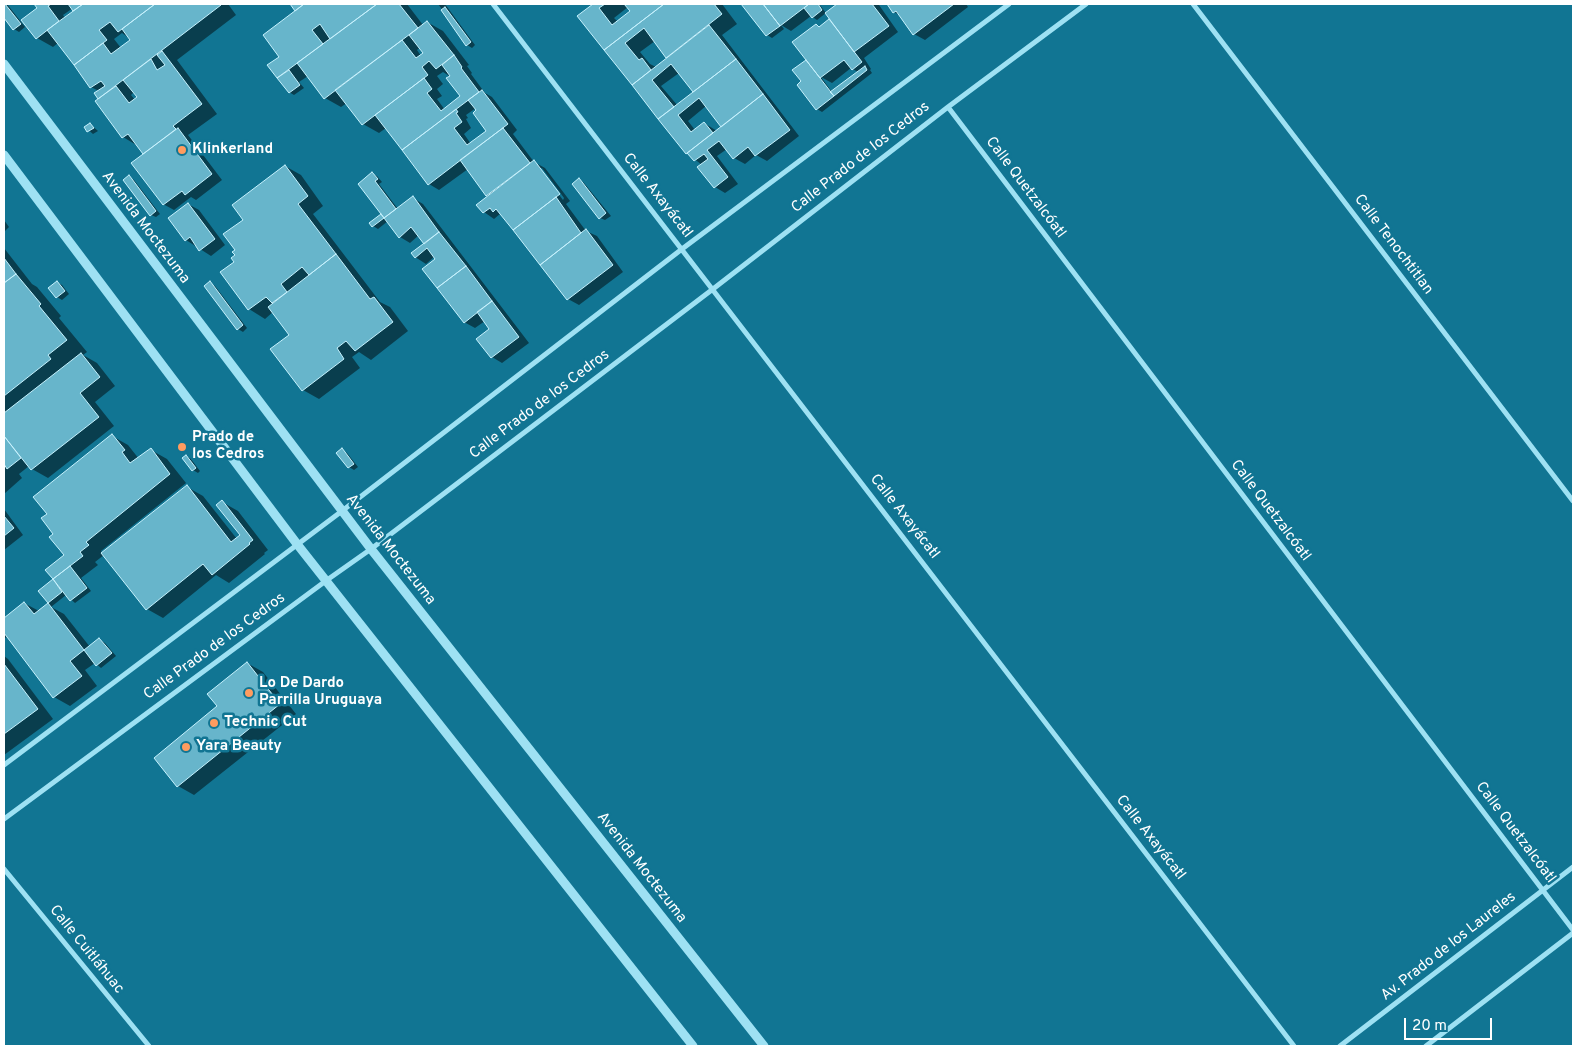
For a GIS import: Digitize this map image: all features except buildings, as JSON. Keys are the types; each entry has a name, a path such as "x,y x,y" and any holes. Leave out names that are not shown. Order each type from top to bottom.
{"street":[{"name":"Calle Axayácatl","path":"493,4 1294,1046"},
{"name":"Calle Prado de los Cedros","path":"4,765 342,511 682,249 1009,4"},
{"name":"Calle Prado de los Cedros","path":"4,819 371,549 713,289 948,106 1086,4"},
{"name":"Calle Tenochtitlan","path":"1193,4 1573,501"},
{"name":"Avenida Moctezuma","path":"4,64 371,549 764,1046"},
{"name":"Calle Quetzalcóatl","path":"948,106 1573,932"},
{"path":"4,155 297,544 693,1046"},
{"name":"Av. Prado de los Laureles","path":"1340,1046 1573,867"},
{"name":"Calle Cuitláhuac","path":"4,869 149,1046"},
{"path":"1426,1046 1573,932"}],"place":[{"name":"Klinkerland","path":"182,150"},
{"name":"Prado de los Cedros","path":"182,447"},
{"name":"Lo De Dardo Parrilla Uruguaya","path":"249,693"},
{"name":"Technic Cut","path":"214,723"},
{"name":"Yara Beauty","path":"186,747"}]}
